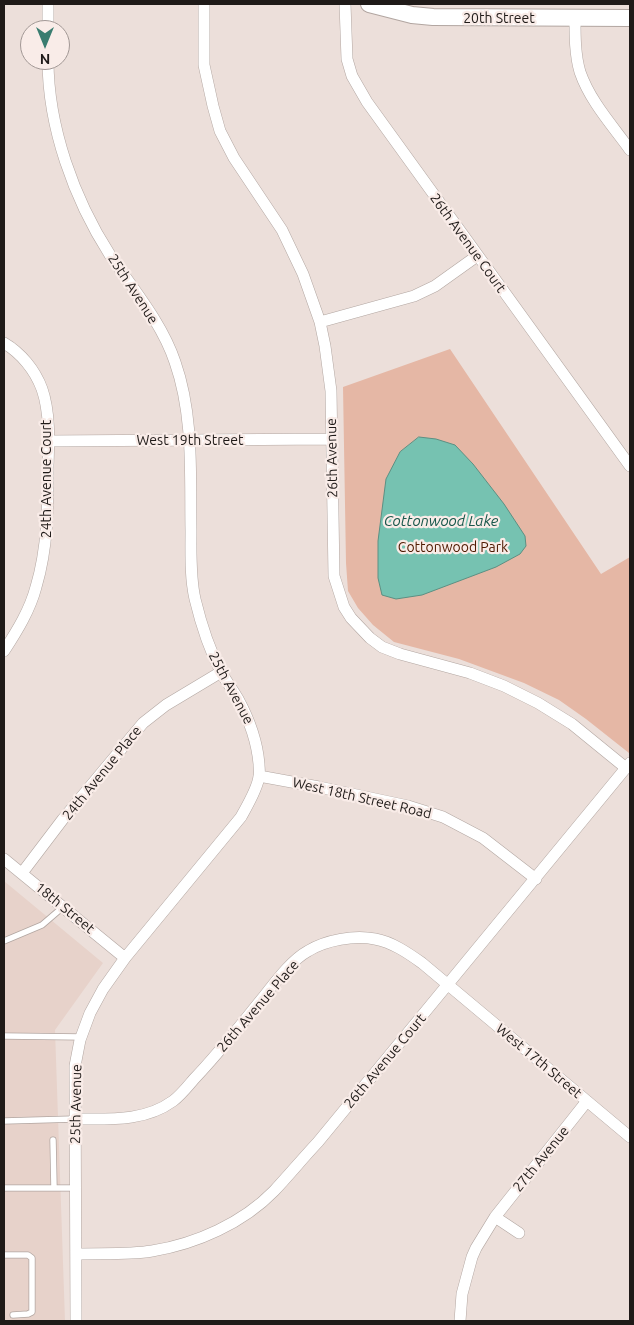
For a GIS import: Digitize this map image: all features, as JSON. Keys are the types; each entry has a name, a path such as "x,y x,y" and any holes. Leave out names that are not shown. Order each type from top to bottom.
{"main road":[{"name":"20th Street","path":"369,4 412,15 434,17 630,18"}],"street":[{"path":"48,4 48,20"},
{"name":"26th Avenue","path":"204,4 204,64 220,131 234,158 282,230 303,274 320,322 331,392 334,576 344,606 351,618 370,638 382,646 400,654 470,673 504,686 538,703 572,724 628,765"},
{"name":"26th Avenue Court","path":"345,4 347,59 352,76 367,102 630,466"},
{"path":"575,18 576,49 580,71 590,94 630,150"},
{"name":"25th Avenue","path":"48,70 60,142 79,198 104,244 154,320 174,359 184,391 190,440 192,584 206,636 221,672 253,727 258,747 260,776 248,806 241,817 103,989 90,1013 81,1037 75,1066 74,1119 76,1321"},
{"path":"320,322 414,296 434,286 477,256"},
{"name":"24th Avenue Court","path":"4,343 16,350 33,371 42,390 48,441 46,548 28,611 4,651"},
{"name":"West 19th Street","path":"48,441 332,439"},
{"name":"24th Avenue Place","path":"22,874 69,812 138,728 166,705 221,672"},
{"name":"26th Avenue Court","path":"76,1254 151,1251 184,1244 217,1231 251,1210 273,1192 318,1142 628,765"},
{"name":"West 18th Street Road","path":"260,776 408,806 443,817 483,838 536,879"},
{"name":"18th Street","path":"4,859 126,958"},
{"name":"26th Avenue Place","path":"74,1119 127,1119 146,1114 174,1100 213,1059 279,978 301,956 322,944 336,940 376,939 404,951 449,984"},
{"name":"West 17th Street","path":"449,984 630,1137"},
{"name":"27th Avenue","path":"460,1321 462,1294 472,1257 495,1217 587,1101"},
{"path":"495,1217 519,1232"}],"lane":[{"path":"4,941 42,925 63,907"},
{"path":"4,1036 81,1037"},
{"path":"4,1120 74,1119"},
{"path":"53,1140 54,1188"},
{"path":"4,1188 75,1188"},
{"path":"4,1255 28,1255 32,1258 32,1312 13,1315"}],"shaded area":[{"path":"4,881 103,963 55,1030 65,1321 4,1321"}],"green space":[{"name":"Cottonwood Park","path":"450,349 601,574 630,557 629,753 559,700 524,683 459,659 394,642 373,625 358,608 348,591 343,387"}],"water":[{"name":"Cottonwood Lake","path":"419,437 436,439 455,445 473,464 504,504 525,536 526,546 520,554 496,567 422,595 396,599 382,595 378,578 378,541 386,479 400,452"}]}
